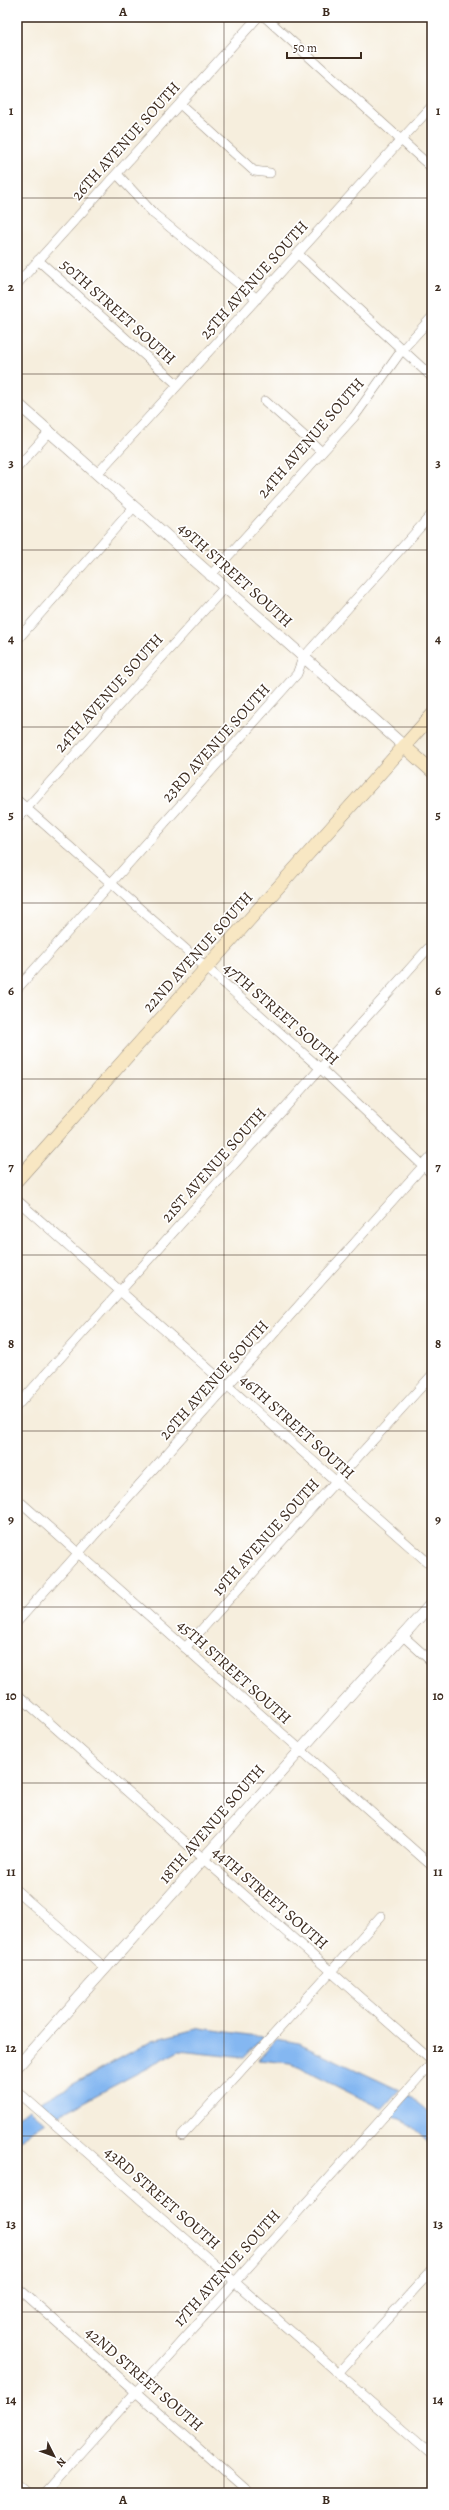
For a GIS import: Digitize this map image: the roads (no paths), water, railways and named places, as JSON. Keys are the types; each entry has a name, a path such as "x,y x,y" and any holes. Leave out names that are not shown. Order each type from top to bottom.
{"main road":[{"name":"22ND AVENUE SOUTH","path":"17,1180 432,715"},
{"name":"49TH STREET SOUTH","path":"404,746 432,771"}],"street":[{"name":"26TH AVENUE SOUTH","path":"17,284 258,17"},
{"path":"265,17 432,168"},
{"path":"180,104 254,171 270,173"},
{"name":"25TH AVENUE SOUTH","path":"97,474 432,106"},
{"path":"117,174 154,214 257,299"},
{"path":"298,254 432,377"},
{"name":"50TH STREET SOUTH","path":"38,260 178,385"},
{"name":"24TH AVENUE SOUTH","path":"210,576 354,417 402,350 432,317"},
{"path":"264,401 322,452"},
{"name":"49TH STREET SOUTH","path":"17,402 210,576 404,746"},
{"path":"17,468 50,432"},
{"path":"17,640 134,507"},
{"name":"23RD AVENUE SOUTH","path":"17,989 297,674 303,658 432,514"},
{"name":"24TH AVENUE SOUTH","path":"17,819 224,588"},
{"name":"47TH STREET SOUTH","path":"17,800 321,1069 432,1174"},
{"name":"21ST AVENUE SOUTH","path":"17,1406 432,944"},
{"name":"20TH AVENUE SOUTH","path":"17,1622 432,1156"},
{"name":"46TH STREET SOUTH","path":"17,1200 432,1566"},
{"name":"19TH AVENUE SOUTH","path":"185,1648 337,1482 432,1375"},
{"name":"45TH STREET SOUTH","path":"17,1500 298,1750 432,1866"},
{"name":"18TH AVENUE SOUTH","path":"17,2067 298,1750 432,1603"},
{"path":"403,1636 432,1662"},
{"name":"44TH STREET SOUTH","path":"17,1694 432,2062"},
{"path":"17,1891 105,1968"},
{"path":"182,2136 381,1916"},
{"name":"17TH AVENUE SOUTH","path":"45,2493 432,2062"},
{"name":"43RD STREET SOUTH","path":"17,2091 432,2455"},
{"path":"339,2372 432,2270"},
{"name":"42ND STREET SOUTH","path":"17,2287 250,2493"},
{"path":"17,2483 29,2493"}],"water":[{"path":"200,2028 263,2037 244,2058 179,2051 55,2117 39,2103 153,2040"},
{"path":"277,2039 299,2043 399,2090 382,2109 290,2063 258,2060"},
{"path":"409,2095 432,2114 432,2145 407,2122 392,2115"},
{"path":"30,2109 46,2123 17,2142 17,2117"}]}
